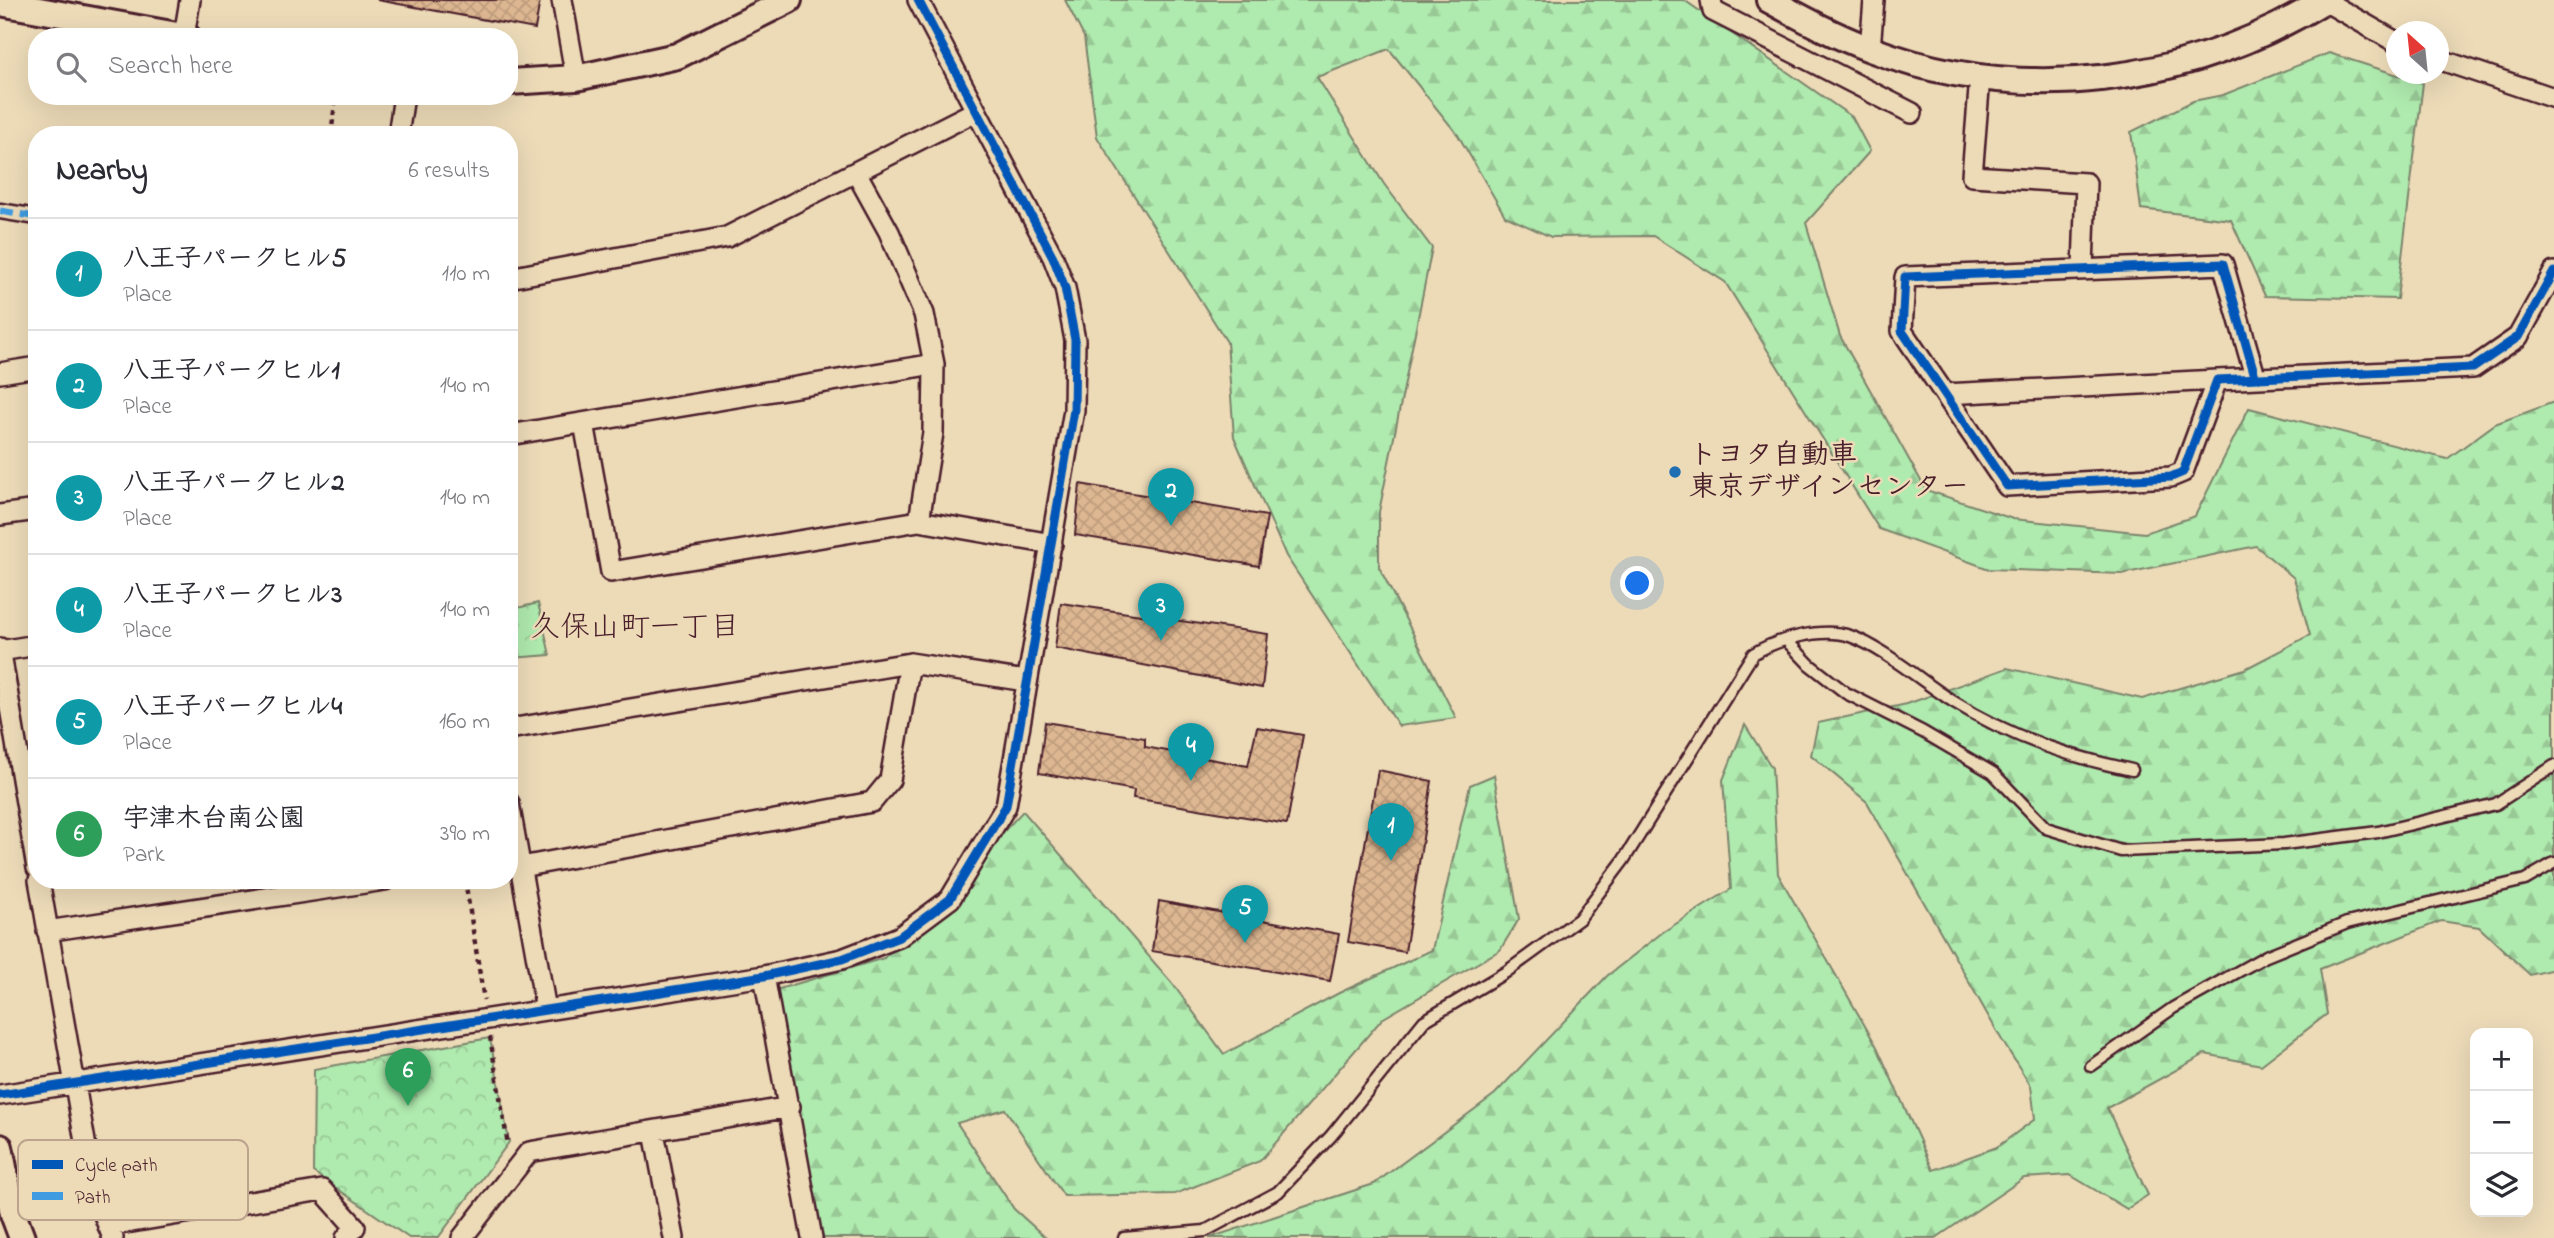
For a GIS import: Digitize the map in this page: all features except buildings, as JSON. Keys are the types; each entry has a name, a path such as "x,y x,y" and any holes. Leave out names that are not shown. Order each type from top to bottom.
{"street":[{"path":"187,28 190,0"},
{"path":"562,0 576,79"},
{"path":"518,82 576,79 677,56 789,0"},
{"path":"0,1095 764,976 842,959 899,937 950,899 1006,806 1074,410 1075,340 1065,288 1053,257 918,0"},
{"path":"1711,0 1713,11 1912,113"},
{"path":"1769,0 1870,49 1915,64 1980,77 2063,82 2146,73 2236,46 2297,17 2324,0 2386,36"},
{"path":"1870,49 1874,0"},
{"path":"0,3 141,28"},
{"path":"2449,63 2554,98"},
{"path":"1980,77 1972,176 2086,183 2083,268"},
{"path":"399,126 403,105"},
{"path":"518,276 727,237 857,174 976,111"},
{"path":"857,174 889,232 924,314 934,364 933,433 919,522"},
{"path":"0,211 28,216"},
{"path":"2217,380 2183,472 2157,478 2007,486 1902,331 1905,277 2223,264 2255,376"},
{"path":"1945,394 2255,376 2473,368 2518,337 2554,272"},
{"path":"518,434 934,364"},
{"path":"0,373 28,368"},
{"path":"584,423 611,572 919,522 1052,544"},
{"path":"0,515 28,511"},
{"path":"28,646 0,650 28,782"},
{"path":"518,728 910,663 1026,681"},
{"path":"521,867 872,802 890,780 910,663"},
{"path":"518,851 546,1010"},
{"path":"40,889 84,1140"},
{"path":"47,932 326,889"},
{"path":"764,976 812,1238"},
{"path":"463,1238 529,1152 790,1107"},
{"path":"654,1132 674,1238"},
{"path":"0,1147 13,1214 22,1238"},
{"path":"248,1205 322,1190 355,1227 346,1238"},
{"path":"110,1232 171,1220"}],"lane":[{"path":"1124,1238 1205,1231 1278,1192 1331,1136 1424,1021 1506,972 1579,919 1623,861 1753,654 1769,644 1822,633 1850,636 1955,702 2019,737 2077,759 2132,770"},
{"path":"1787,641 1810,665 1846,693 1923,732 1993,773 2046,828 2120,851 2284,844 2378,832 2496,804 2554,766"},
{"path":"2091,1066 2173,1008 2266,956 2347,923 2525,880 2554,863"}],"path":[{"path":"332,126 336,105"},
{"path":"467,889 509,1142 501,1153"}],"green space":[{"path":"1065,0 1684,0 1852,117 1870,151 1806,223 1840,336 1926,490 2013,519 2145,533 2195,516 2249,408 2447,459 2495,424 2554,402 2554,969 2530,975 2479,927 2441,921 2320,969 2327,1014 2261,1065 2205,1054 2107,1108 2148,1195 2127,1209 2070,1175 2024,1178 1936,1238 1209,1238 1374,1184 1495,1094 1607,976 1663,932 1731,889 1723,780 1745,725 1772,768 1778,874 1877,1047 1933,1170 1997,1147 2035,1119 2031,1086 2003,1042 1867,802 1811,755 1818,723 1907,704 2007,668 2142,699 2245,669 2310,635 2294,578 2256,546 2122,574 1989,569 1879,529 1725,282 1653,236 1551,237 1505,216 1458,135 1389,49 1317,77 1384,184 1432,248 1379,512 1379,567 1456,718 1399,726 1286,556 1234,437 1227,342 1097,137 1084,37"},
{"path":"2329,53 2386,71 2386,84 2423,84 2397,299 2265,296 2231,220 2141,209 2131,132 2193,101 2223,95"},
{"path":"538,603 550,655 518,658 518,608"},
{"path":"1494,775 1519,919 1500,950 1382,1019 1260,1161 1175,1194 1064,1196 1005,1109 957,1123 1014,1209 1046,1238 818,1238 772,991 884,958 1023,811 1172,983 1224,1054 1339,993 1432,950 1470,785"},
{"path":"490,1038 509,1142 438,1238 409,1238 313,1172 314,1069"}],"marked path":[{"path":"0,211 28,216"}],"cycle path":[{"path":"0,1095 764,976 842,959 899,937 950,899 1006,806 1074,410 1075,340 1065,288 1053,257 918,0"},
{"path":"2255,376 2223,264 1905,277 1902,331 2007,486 2171,477 2183,472 2217,380 2473,368 2518,337 2554,272"}],"place":[{"name":"トヨタ自動車 東京デザインセンター","path":"1675,472"},
{"name":"八王子パークヒル1","path":"1171,526"},
{"name":"八王子パークヒル2","path":"1161,641"},
{"name":"八王子パークヒル3","path":"1191,781"},
{"name":"八王子パークヒル5","path":"1391,861"},
{"name":"八王子パークヒル4","path":"1245,943"},
{"name":"宇津木台南公園","path":"408,1106"}],"district":[{"name":"久保山町一丁目","path":"635,629"}]}
